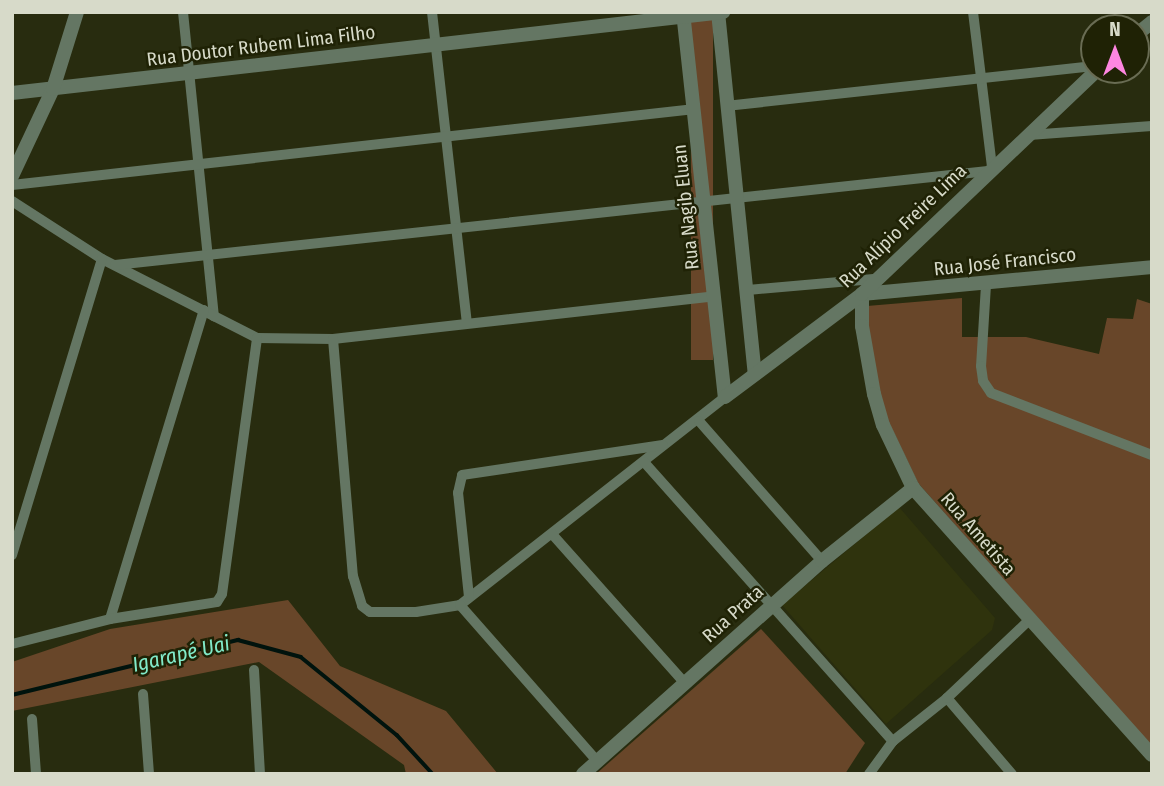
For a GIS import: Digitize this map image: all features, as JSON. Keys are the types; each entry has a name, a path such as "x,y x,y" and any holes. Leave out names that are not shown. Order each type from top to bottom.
{"street":[{"path":"12,176 53,89 77,12"},
{"path":"183,12 214,316"},
{"path":"432,12 467,323"},
{"path":"719,12 726,106 748,289 755,374"},
{"name":"Rua Doutor Rubem Lima Filho","path":"12,93 719,12"},
{"path":"115,265 990,169 973,12"},
{"name":"Rua Nagib Eluan","path":"683,15 725,397"},
{"path":"726,106 1080,70"},
{"name":"Rua Alípio Freire Lima","path":"725,397 862,295 874,279 1080,84"},
{"path":"12,185 695,109"},
{"path":"1029,135 1152,126"},
{"path":"12,201 102,259 257,338 333,339 715,296"},
{"path":"12,555 102,259"},
{"name":"Rua José Francisco","path":"862,295 1152,267"},
{"path":"748,289 874,279"},
{"path":"847,281 860,285 862,295"},
{"path":"986,285 981,366 983,381 991,393 1152,455"},
{"name":"Rua Ametista","path":"862,295 862,326 874,394 883,425 912,488 1028,621 1152,755"},
{"path":"110,619 204,310"},
{"path":"12,644 110,619 205,606 222,594 257,338"},
{"path":"333,339 353,576 362,606 370,612 415,612 464,601 699,421 725,397"},
{"path":"699,421 822,561"},
{"path":"597,761 464,601 458,493 467,473 666,445"},
{"path":"644,462 893,741"},
{"name":"Rua Prata","path":"583,774 822,561 912,488"},
{"path":"552,534 684,682"},
{"path":"869,774 893,741 947,698 1028,621"},
{"path":"254,670 260,774"},
{"path":"144,694 149,774"},
{"path":"947,698 1012,774"},
{"path":"32,719 36,774"}],"shaded area":[{"path":"691,12 713,12 713,360 691,360"},
{"path":"962,298 962,337 1026,337 1099,354 1107,318 1133,319 1137,299 1152,304 1152,747 918,483 884,412 868,337 867,306"},
{"path":"899,507 995,618 992,630 886,724 782,605"},
{"path":"288,600 340,666 446,711 498,774 406,774 404,765 259,662 12,711 12,662 110,629"},
{"path":"761,629 865,743 845,774 596,774"}],"waterway":[{"name":"Igarapé Uai","path":"12,695 238,640 301,657 397,735 433,774"}]}
